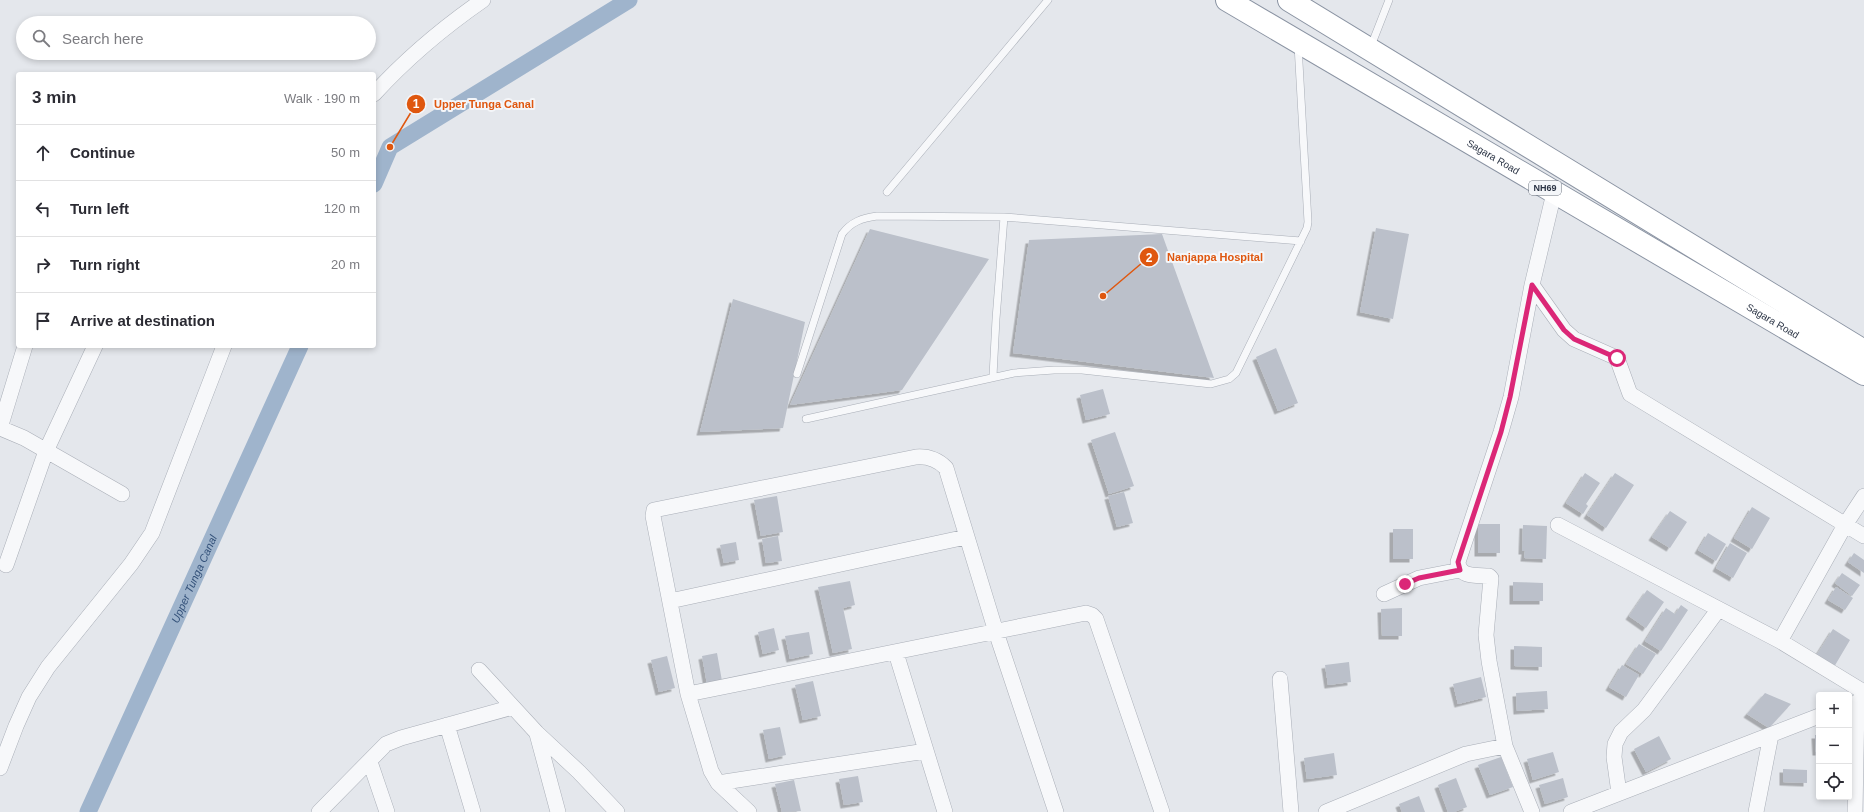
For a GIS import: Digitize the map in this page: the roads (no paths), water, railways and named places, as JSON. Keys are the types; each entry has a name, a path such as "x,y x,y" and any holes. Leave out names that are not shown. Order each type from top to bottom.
{"highway":[{"name":"Sagara Road","path":"1227,0 1864,374"},
{"name":"NH69","path":"1289,0 1371,48 1864,351"}],"street":[{"path":"376,92 395,72 462,14 483,0"},
{"path":"1460,570 1458,562 1501,432 1510,397 1532,285 1554,193"},
{"path":"1532,285 1564,330 1574,339 1617,358 1628,391 1632,396 1864,536"},
{"path":"24,348 0,428 24,438 122,494"},
{"path":"6,565 46,451 94,348"},
{"path":"0,768 29,697 48,667 131,564 152,533 223,348"},
{"path":"749,812 718,783 711,771 688,694 653,516 654,510 657,508 916,456 925,456 934,459 946,468 996,632 1056,812"},
{"path":"1780,641 1845,525 1864,496"},
{"path":"1558,525 1718,610 1780,641 1859,699 1855,812"},
{"path":"670,601 966,537"},
{"path":"1384,594 1419,578 1460,570 1468,574 1489,576 1491,578 1486,634 1505,746 1532,812"},
{"path":"1619,793 1614,757 1615,744 1621,732 1644,710 1718,610"},
{"path":"688,694 896,653 1081,614 1092,615 1096,619 1162,812"},
{"path":"896,653 945,812"},
{"path":"479,670 537,733 617,812"},
{"path":"1280,679 1291,812"},
{"path":"319,812 370,762 386,744 393,740 513,707"},
{"path":"1571,812 1816,717"},
{"path":"447,725 474,812"},
{"path":"537,733 558,812"},
{"path":"1756,812 1771,735"},
{"path":"1326,812 1466,754 1505,746"},
{"path":"718,783 926,751"},
{"path":"370,762 387,812"}],"lane":[{"path":"887,192 1048,0"},
{"path":"1371,48 1389,0"},
{"path":"806,419 993,376 1014,373 1068,370 1109,372 1211,384 1229,379 1236,373 1301,241 1308,222 1298,42"},
{"path":"797,374 842,234 848,226 857,221 877,216 1004,217 1301,241"},
{"path":"993,376 1004,217"}],"waterway":[{"name":"Upper Tunga Canal","path":"376,179 390,147 629,0"},
{"name":"Upper Tunga Canal","path":"88,812 299,348"}],"place":[{"name":"Upper Tunga Canal","path":"390,147"},
{"name":"Nanjappa Hospital","path":"1103,296"}]}
